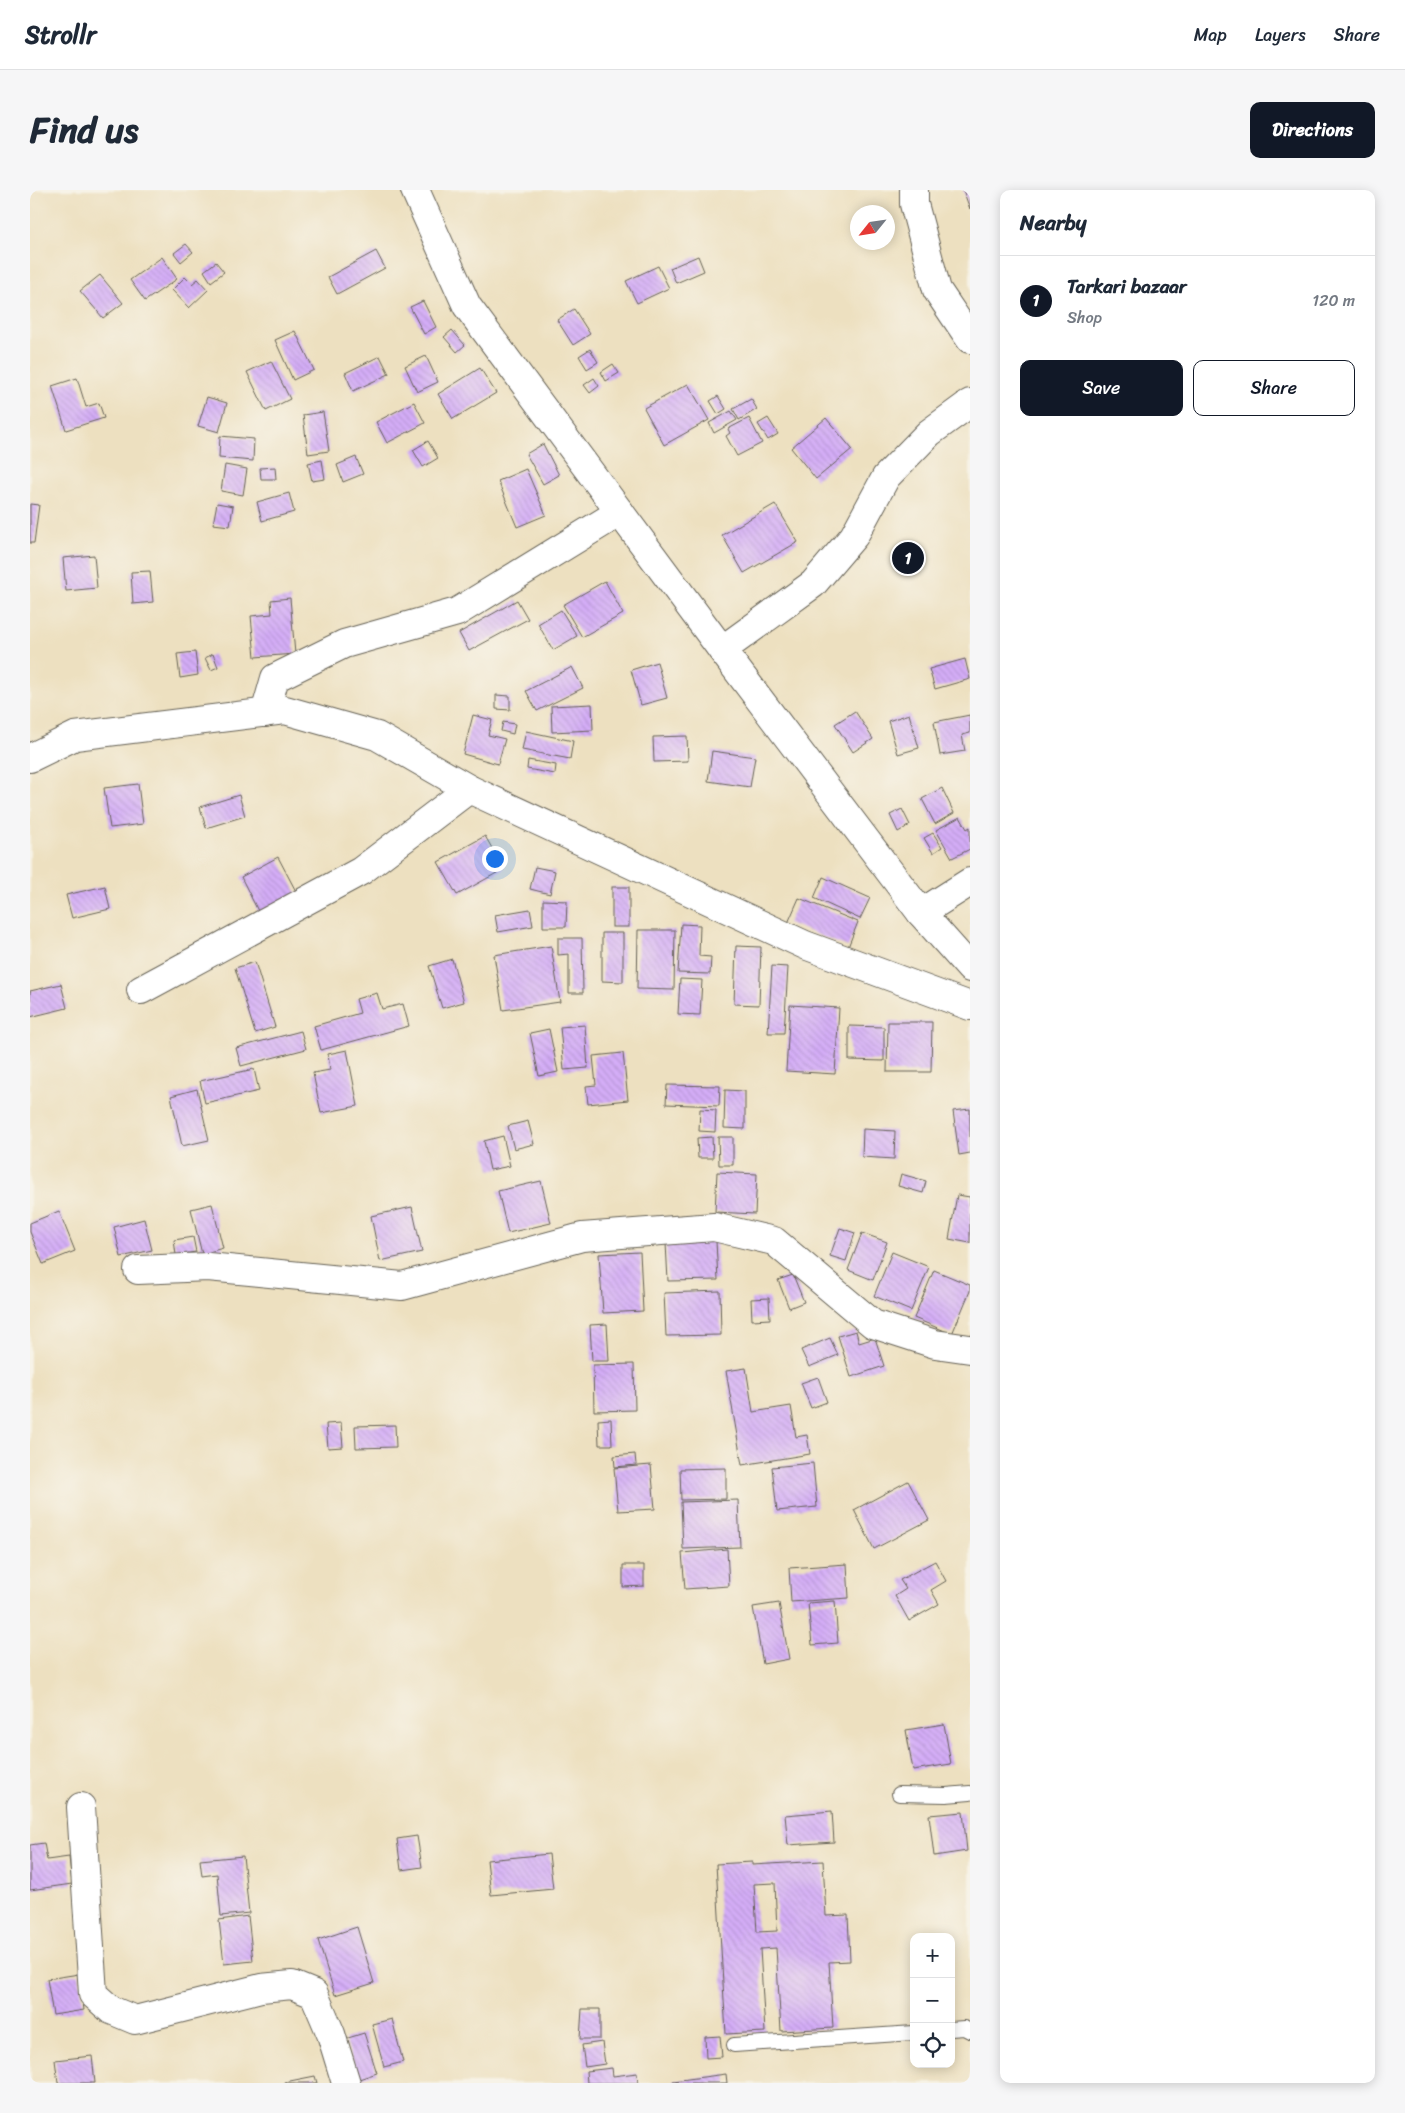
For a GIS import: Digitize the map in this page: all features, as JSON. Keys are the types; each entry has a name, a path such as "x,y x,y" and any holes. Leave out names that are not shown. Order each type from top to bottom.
{"street":[{"path":"415,190 467,306 722,650 920,912 970,968"},
{"path":"914,190 914,204 937,290 970,339"},
{"path":"722,650 813,584 854,536 886,477 929,433 970,403"},
{"path":"265,712 275,678 344,644 457,612 620,512"},
{"path":"30,758 75,736 285,710 377,736 469,788 805,944 970,1006"},
{"path":"141,990 361,871 469,788"},
{"path":"920,912 970,882"},
{"path":"138,1270 208,1267 402,1286 582,1237 714,1227 774,1241 873,1324 935,1344 970,1349"},
{"path":"82,1807 93,1994 111,2010 135,2020 260,1988 292,1985 314,1994 331,2034 346,2083"}],"lane":[{"path":"898,1794 946,1796 970,1793"},
{"path":"955,2029 964,2028 970,2031"},
{"path":"734,2045 910,2033"}],"building":[{"path":"963,190 970,190 970,209"},
{"path":"186,244 193,252 181,262 174,253"},
{"path":"376,251 385,268 337,294 328,277"},
{"path":"698,256 704,271 676,283 670,268"},
{"path":"162,257 177,279 145,301 130,280"},
{"path":"216,262 224,272 211,282 204,271"},
{"path":"658,266 669,288 637,303 626,281"},
{"path":"100,275 123,303 103,318 80,291"},
{"path":"185,277 192,284 198,279 208,290 189,308 172,290"},
{"path":"423,301 436,327 424,334 410,307"},
{"path":"574,309 590,334 573,345 557,320"},
{"path":"452,330 465,345 457,352 444,337"},
{"path":"295,331 314,370 293,380 275,340"},
{"path":"590,349 598,362 587,369 579,356"},
{"path":"380,356 389,374 353,391 345,373"},
{"path":"426,356 438,382 417,392 405,366"},
{"path":"271,361 290,399 266,411 247,372"},
{"path":"613,364 619,373 606,381 601,372"},
{"path":"480,368 496,393 453,419 438,394"},
{"path":"77,378 86,407 99,403 104,418 66,430 52,386"},
{"path":"594,378 599,386 590,393 584,385"},
{"path":"688,384 709,420 664,445 644,408"},
{"path":"718,396 726,409 718,414 710,401"},
{"path":"207,397 227,403 219,432 198,426"},
{"path":"751,399 757,409 739,420 733,409"},
{"path":"414,402 425,423 387,443 376,422"},
{"path":"731,411 737,420 714,433 709,423"},
{"path":"323,412 329,451 308,454 303,415"},
{"path":"749,418 762,443 737,456 726,436 730,433 728,429"},
{"path":"768,418 778,434 768,440 758,424"},
{"path":"826,418 852,449 816,479 791,448"},
{"path":"220,436 254,439 253,461 219,458"},
{"path":"428,441 438,458 423,467 413,450"},
{"path":"543,444 559,475 543,484 526,454"},
{"path":"356,457 363,474 343,482 337,465"},
{"path":"322,460 325,479 312,481 308,463"},
{"path":"225,465 247,469 243,495 221,491"},
{"path":"275,467 276,479 261,479 260,468"},
{"path":"526,469 546,515 517,527 498,481"},
{"path":"289,493 294,512 262,521 257,502"},
{"path":"217,503 233,506 230,526 213,524"},
{"path":"30,504 39,505 34,543 30,543"},
{"path":"775,504 798,542 744,573 722,535"},
{"path":"94,555 97,588 66,591 63,558"},
{"path":"150,571 153,602 133,604 131,572"},
{"path":"605,581 623,614 582,637 563,605"},
{"path":"290,598 295,654 255,657 251,616 272,614 271,600"},
{"path":"517,600 528,619 469,651 459,633"},
{"path":"561,610 577,636 553,650 538,624"},
{"path":"195,652 198,675 180,678 177,654"},
{"path":"213,654 218,667 211,670 205,658"},
{"path":"965,659 970,679 935,689 929,669"},
{"path":"657,662 667,698 641,705 631,670"},
{"path":"572,667 583,688 537,711 526,691"},
{"path":"496,695 510,696 510,710 496,709"},
{"path":"592,704 593,730 552,732 551,706"},
{"path":"855,711 873,739 853,752 835,724"},
{"path":"909,714 919,748 898,754 888,721"},
{"path":"473,715 492,720 488,735 505,739 498,764 463,754"},
{"path":"970,715 970,733 962,735 965,751 940,755 934,722"},
{"path":"503,722 515,724 513,734 501,731"},
{"path":"526,731 573,741 570,759 522,750"},
{"path":"687,736 688,761 654,762 653,737"},
{"path":"712,751 755,757 750,787 708,781"},
{"path":"528,760 556,765 555,774 527,769"},
{"path":"138,784 143,824 110,828 104,788"},
{"path":"942,788 954,813 935,824 922,799"},
{"path":"239,795 245,816 206,828 200,807"},
{"path":"902,809 910,825 898,832 890,815"},
{"path":"960,817 967,829 970,827 970,849 952,858 936,830"},
{"path":"933,833 942,847 933,853 924,838"},
{"path":"485,836 504,869 457,895 438,862"},
{"path":"278,857 299,897 261,917 241,877"},
{"path":"535,867 555,871 550,894 530,889"},
{"path":"823,877 870,898 860,919 814,898"},
{"path":"105,886 110,909 72,918 66,895"},
{"path":"612,887 629,887 629,927 612,927"},
{"path":"799,898 858,922 848,947 788,923"},
{"path":"543,900 567,901 566,927 543,927"},
{"path":"530,909 533,926 498,932 495,915"},
{"path":"681,924 700,925 699,956 711,957 710,974 678,973"},
{"path":"638,930 675,930 674,990 637,989"},
{"path":"602,933 623,933 623,982 602,981"},
{"path":"558,938 582,938 583,993 569,993 569,954 558,955"},
{"path":"551,946 560,1002 503,1010 494,955"},
{"path":"736,946 761,947 759,1005 734,1004"},
{"path":"452,959 464,1002 442,1008 429,966"},
{"path":"255,962 275,1027 255,1033 235,968"},
{"path":"772,966 788,967 784,1033 768,1033"},
{"path":"680,979 702,980 700,1015 678,1014"},
{"path":"61,984 67,1008 30,1017 30,991"},
{"path":"377,993 382,1009 403,1004 409,1026 321,1050 314,1026 360,1013 356,999"},
{"path":"790,1005 839,1008 835,1074 786,1071"},
{"path":"888,1022 932,1022 931,1072 887,1072"},
{"path":"585,1025 588,1068 564,1070 560,1027"},
{"path":"849,1026 884,1027 884,1061 849,1060"},
{"path":"549,1029 558,1072 539,1076 530,1033"},
{"path":"301,1031 306,1049 241,1066 236,1048"},
{"path":"347,1050 358,1106 321,1113 313,1073 330,1070 328,1054"},
{"path":"623,1053 628,1100 588,1104 586,1086 596,1085 593,1056"},
{"path":"254,1069 259,1091 205,1103 200,1081"},
{"path":"667,1085 720,1086 719,1106 666,1104"},
{"path":"197,1089 209,1140 182,1146 171,1096"},
{"path":"725,1090 745,1091 745,1129 724,1128"},
{"path":"700,1109 716,1110 715,1132 699,1131"},
{"path":"970,1109 970,1153 959,1155 953,1111"},
{"path":"528,1121 534,1144 514,1149 508,1126"},
{"path":"863,1129 895,1131 894,1159 862,1157"},
{"path":"503,1136 510,1166 490,1170 484,1141"},
{"path":"712,1137 713,1158 698,1158 697,1138"},
{"path":"718,1137 733,1137 733,1165 719,1165"},
{"path":"717,1172 757,1174 755,1214 715,1212"},
{"path":"901,1174 926,1181 923,1193 898,1186"},
{"path":"541,1181 551,1223 508,1233 498,1191"},
{"path":"957,1195 970,1197 970,1243 949,1239"},
{"path":"212,1204 223,1248 202,1254 191,1209"},
{"path":"412,1207 422,1252 380,1261 371,1216"},
{"path":"59,1211 75,1251 43,1264 30,1232 30,1223"},
{"path":"144,1219 152,1250 121,1257 114,1227"},
{"path":"840,1228 855,1233 846,1261 830,1256"},
{"path":"862,1233 887,1242 873,1280 848,1270"},
{"path":"193,1237 196,1252 176,1255 174,1240"},
{"path":"716,1241 718,1280 668,1281 666,1243"},
{"path":"640,1252 643,1311 603,1313 599,1254"},
{"path":"892,1252 929,1267 911,1311 874,1296"},
{"path":"934,1270 970,1285 970,1291 952,1334 914,1318"},
{"path":"793,1275 804,1302 789,1308 778,1280"},
{"path":"720,1291 721,1335 666,1336 664,1293"},
{"path":"769,1298 770,1319 752,1320 751,1299"},
{"path":"607,1324 609,1361 592,1361 590,1325"},
{"path":"856,1331 859,1343 875,1338 884,1366 851,1377 838,1336"},
{"path":"830,1338 838,1355 809,1367 801,1350"},
{"path":"634,1364 635,1410 594,1411 593,1365"},
{"path":"746,1368 753,1412 791,1406 796,1437 807,1435 810,1454 742,1465 726,1371"},
{"path":"818,1377 827,1402 811,1408 801,1383"},
{"path":"611,1419 612,1445 599,1445 598,1420"},
{"path":"341,1423 343,1447 328,1448 326,1424"},
{"path":"395,1425 396,1447 356,1448 355,1426"},
{"path":"635,1454 636,1465 615,1467 614,1456"},
{"path":"813,1463 817,1507 777,1511 772,1467"},
{"path":"651,1465 655,1509 618,1511 614,1468"},
{"path":"726,1468 726,1499 681,1500 680,1469"},
{"path":"908,1481 929,1520 874,1549 854,1510"},
{"path":"738,1500 740,1547 683,1549 681,1502"},
{"path":"727,1549 729,1586 685,1589 682,1553"},
{"path":"935,1561 946,1581 931,1590 939,1604 909,1621 895,1596 906,1589 900,1580"},
{"path":"847,1564 849,1598 791,1602 789,1568"},
{"path":"623,1565 644,1565 644,1586 623,1587"},
{"path":"835,1601 838,1643 812,1645 808,1603"},
{"path":"779,1603 789,1659 763,1664 753,1607"},
{"path":"944,1724 951,1764 913,1770 906,1730"},
{"path":"832,1811 834,1842 788,1845 785,1815"},
{"path":"963,1812 967,1851 934,1856 929,1815"},
{"path":"417,1836 422,1867 401,1870 397,1839"},
{"path":"44,1843 47,1860 69,1857 72,1884 30,1890 30,1845"},
{"path":"549,1854 553,1889 491,1895 487,1860"},
{"path":"243,1856 249,1913 221,1916 217,1874 202,1876 200,1860"},
{"path":"823,1861 826,1916 848,1915 850,1961 829,1962 833,2028 781,2031 776,1948 760,1949 765,2032 726,2034 716,1864 752,1862 752,1865","holes":["775,1883 777,1931 757,1932 754,1884"]},
{"path":"248,1916 253,1961 224,1964 219,1920"},
{"path":"357,1927 374,1983 335,1995 318,1940"},
{"path":"79,1974 84,2010 53,2015 47,1979"},
{"path":"582,2009 600,2009 600,2039 580,2039"},
{"path":"392,2019 403,2062 384,2067 372,2024"},
{"path":"364,2033 377,2073 359,2079 345,2039"},
{"path":"720,2036 722,2057 706,2058 705,2037"},
{"path":"602,2042 605,2064 585,2067 582,2045"},
{"path":"92,2056 95,2083 58,2083 55,2060"},
{"path":"612,2068 613,2076 637,2073 638,2083 587,2083 586,2071"},
{"path":"726,2074 727,2083 673,2083 673,2081"},
{"path":"315,2076 317,2083 285,2083 285,2082"}],"place":[{"name":"Tarkari bazaar","path":"908,558"}]}
